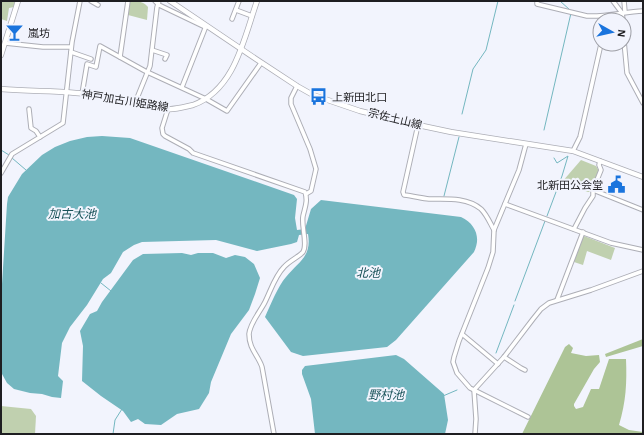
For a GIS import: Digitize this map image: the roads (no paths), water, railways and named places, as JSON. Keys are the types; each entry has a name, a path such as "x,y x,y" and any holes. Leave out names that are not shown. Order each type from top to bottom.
{"main road":[{"path":"1,55 18,1"},
{"name":"宗佐土山線","path":"170,1 205,26 313,95 360,110 418,125 451,132 573,152 643,177"},
{"name":"神戸加古川姫路線","path":"1,89 98,95 145,106 168,109 187,107 206,99 215,92 227,78 234,66 257,1"}],"street":[{"path":"1,173 12,154 63,123 71,50 80,1"},
{"path":"91,1 98,5"},
{"path":"120,57 128,1"},
{"path":"232,19 239,1"},
{"path":"537,1 537,4 587,16 592,16"},
{"path":"613,1 623,12"},
{"path":"623,12 624,1"},
{"path":"135,103 150,66 157,2 205,26 182,87"},
{"path":"236,10 252,16"},
{"path":"623,12 643,11"},
{"path":"5,43 71,50 81,57 91,59"},
{"path":"82,94 87,64 96,67 100,46 227,111 261,62"},
{"path":"152,50 167,55 165,59"},
{"path":"573,152 580,137 599,52"},
{"path":"625,52 627,72 643,103"},
{"path":"297,86 291,98 291,104 310,149 316,169 311,191 306,194"},
{"path":"29,109 31,128 36,131 40,137"},
{"path":"168,109 162,128 163,134 189,149 192,153 305,192 306,194 307,204 303,215 302,228 305,243 304,250 292,259 279,273 254,321 249,334 251,349 260,360 274,434"},
{"path":"418,125 403,192 404,195 431,199 442,198 465,201 481,209 487,216 494,230"},
{"path":"526,144 520,170 494,230 492,256 462,334 453,362 457,373 474,390 528,417"},
{"path":"574,229 593,196 593,190 601,170 599,164 600,161"},
{"path":"593,190 643,210"},
{"path":"505,204 617,244 643,250"},
{"path":"557,300 583,232"},
{"path":"475,434 476,419 474,390 504,357 541,309 549,303 557,300 591,290 643,271"},
{"path":"462,334 498,364"},
{"path":"504,357 525,370"}],"water":[{"name":"加古大池","path":"102,136 130,138 294,195 297,199 295,218 297,230 305,229 311,209 321,200 461,217 474,227 477,237 476,247 474,252 396,340 387,347 303,356 291,352 265,317 274,296 283,281 306,254 309,242 308,234 299,235 297,242 291,244 257,251 216,240 142,242 123,252 111,273 103,279 87,305 70,327 62,343 58,376 63,381 61,398 14,389 7,383 2,374 1,300 8,197 22,174 42,155 55,147 70,141 87,137"},
{"path":"182,253 191,255 198,253 213,253 226,258 235,255 245,257 254,264 260,278 249,310 231,334 211,382 209,393 199,409 177,414 161,425 145,424 138,419 131,422 123,411 82,381 83,346 80,331 90,314 97,311 133,260 143,254"},
{"name":"野村池","path":"396,355 404,359 444,394 448,420 445,434 315,434 311,399 302,374 302,370 305,366"}],"waterway":[{"path":"462,114 473,69 486,50 498,1"},
{"path":"560,1 570,10"},
{"path":"544,130 571,13"},
{"path":"444,196 459,137"},
{"path":"1,150 9,155"},
{"path":"547,216 568,156 557,163 554,158"},
{"path":"12,158 26,170"},
{"path":"515,301 545,221"},
{"path":"101,283 111,291"},
{"path":"496,353 514,305"},
{"path":"443,396 457,390"},
{"path":"113,434 115,420 122,409"}],"place":[{"name":"嵐坊","path":"15,33"},
{"name":"上新田北口","path":"319,97"},
{"name":"北新田公会堂","path":"616,185"}],"water label":[{"name":"北池","path":"368,273"}]}
